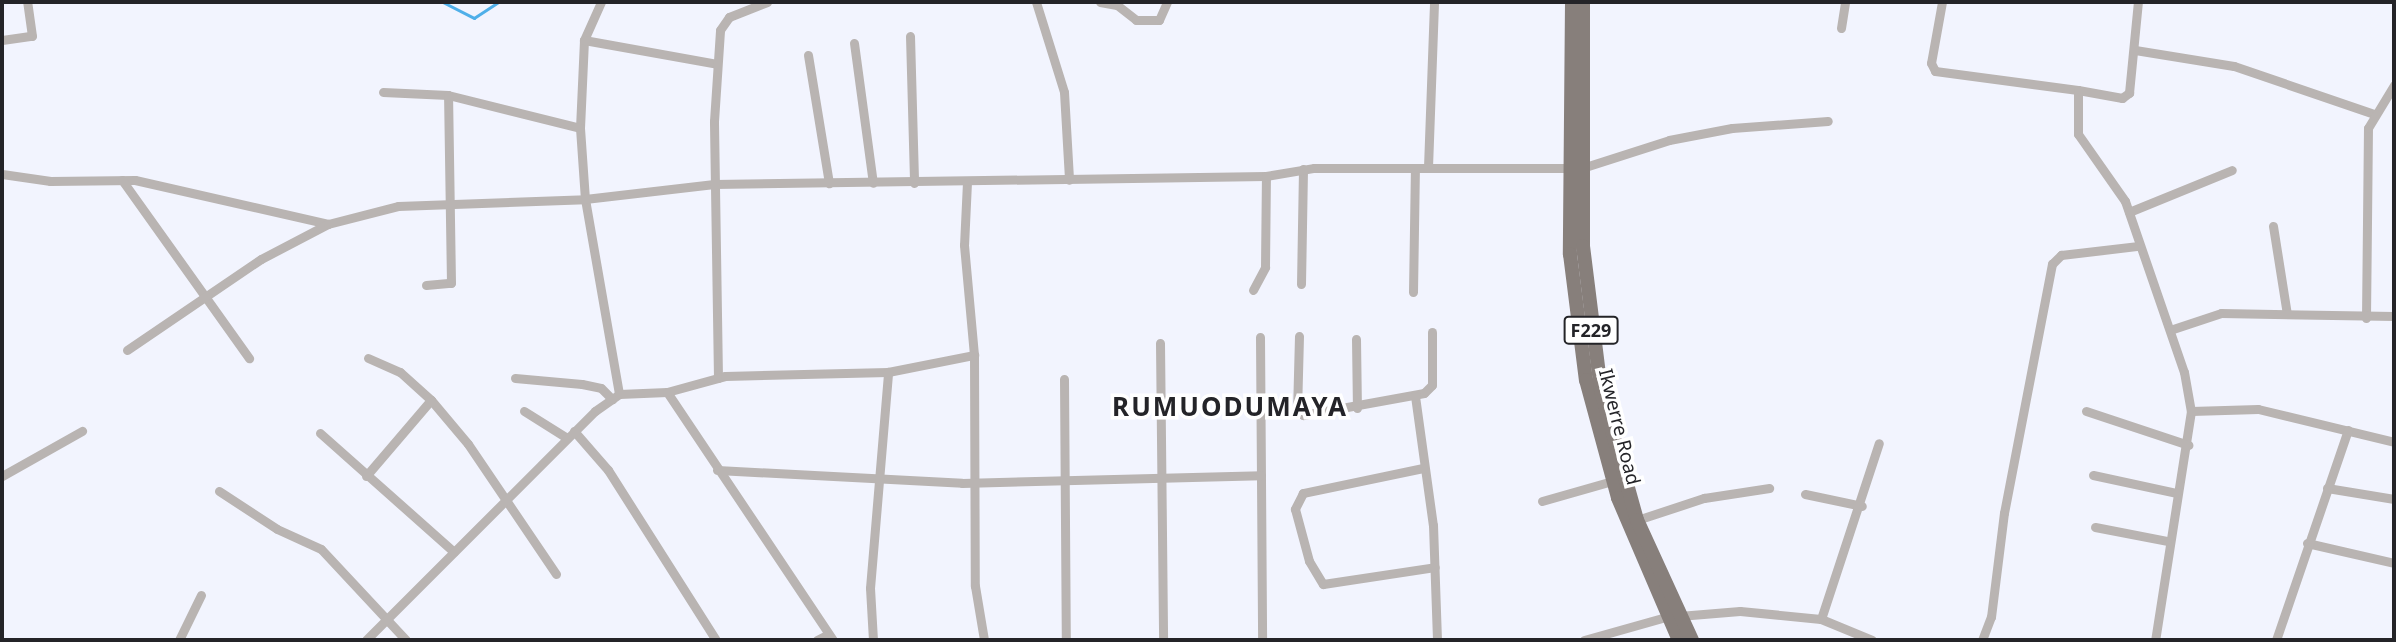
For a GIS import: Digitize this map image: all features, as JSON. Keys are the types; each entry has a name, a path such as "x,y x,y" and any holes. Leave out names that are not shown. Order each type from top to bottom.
{"main road":[{"name":"Ikwerre Road","path":"1572,2 1576,168 1573,298 1586,380 1612,481 1672,617 1679,640"},
{"name":"F229","path":"1583,2 1576,168 1591,330 1611,432 1637,520 1672,617 1692,640"}],"street":[{"path":"2,40 32,36 27,2"},
{"path":"601,2 584,40 580,128 586,200 615,396"},
{"path":"718,378 715,184 717,64 723,21 766,2"},
{"path":"1036,2 1064,92 1069,180"},
{"path":"1100,2 1117,5 1136,20 1159,20 1167,2"},
{"path":"1427,167 1434,2"},
{"path":"1841,28 1845,2"},
{"path":"1942,2 1931,63 1935,71 2125,97 2135,50 2138,2"},
{"path":"911,36 914,183"},
{"path":"584,40 717,64"},
{"path":"854,43 873,183"},
{"path":"2135,50 2234,66 2374,114"},
{"path":"808,55 829,183"},
{"path":"2366,318 2367,137 2374,114 2394,85"},
{"path":"2078,90 2078,134 2118,186 2129,212 2138,246 2170,330 2192,411 2188,444 2167,541 2155,640"},
{"path":"383,92 448,95 580,128"},
{"path":"426,285 451,283 448,95"},
{"path":"127,350 205,295 328,223 398,206 586,200 715,184 1266,176 1303,169 1576,168 1669,140 1732,128 1828,121"},
{"path":"1413,292 1415,168"},
{"path":"1301,284 1303,169"},
{"path":"2129,212 2232,170"},
{"path":"2,174 50,181 122,180 328,223"},
{"path":"1253,290 1265,267 1266,176"},
{"path":"122,180 250,358"},
{"path":"967,182 965,286 974,355 975,586 984,640"},
{"path":"2273,226 2287,314"},
{"path":"1982,640 1991,617 2007,499 2052,264 2061,255 2138,246"},
{"path":"2170,330 2221,313 2366,318 2394,316"},
{"path":"1299,336 1299,414 1357,408 1415,396 1432,386 1432,332"},
{"path":"1260,337 1262,640"},
{"path":"1356,339 1357,408"},
{"path":"1160,343 1163,640"},
{"path":"515,379 582,384 601,388 615,396 667,392 718,378 888,372 974,355"},
{"path":"368,358 400,372 431,400 508,499 556,574"},
{"path":"873,640 877,481 888,372"},
{"path":"1064,379 1066,640"},
{"path":"667,392 830,637 817,640"},
{"path":"366,640 571,435 615,396"},
{"path":"1415,396 1435,568 1437,640"},
{"path":"366,476 431,400"},
{"path":"2192,411 2258,409 2394,442"},
{"path":"524,411 571,435 608,470 716,640"},
{"path":"2086,411 2188,444"},
{"path":"2276,640 2307,543 2348,430"},
{"path":"2,476 82,431"},
{"path":"320,433 454,552"},
{"path":"1821,619 1862,506 1879,443"},
{"path":"1423,468 1303,493 1295,509 1309,561 1323,584 1435,568"},
{"path":"717,470 877,481 974,483 1261,475"},
{"path":"2093,475 2177,493"},
{"path":"1542,501 1612,481"},
{"path":"1637,520 1704,498 1769,488"},
{"path":"2327,488 2394,499"},
{"path":"219,491 277,529 321,549 406,640"},
{"path":"1805,494 1862,506"},
{"path":"2095,527 2167,541"},
{"path":"2307,543 2394,563"},
{"path":"179,640 201,595"},
{"path":"1584,640 1672,617 1740,611 1821,619 1872,640"}],"waterway":[{"path":"443,2 474,18 499,2"}],"district":[{"name":"RUMUODUMAYA","path":"1230,407"}]}
